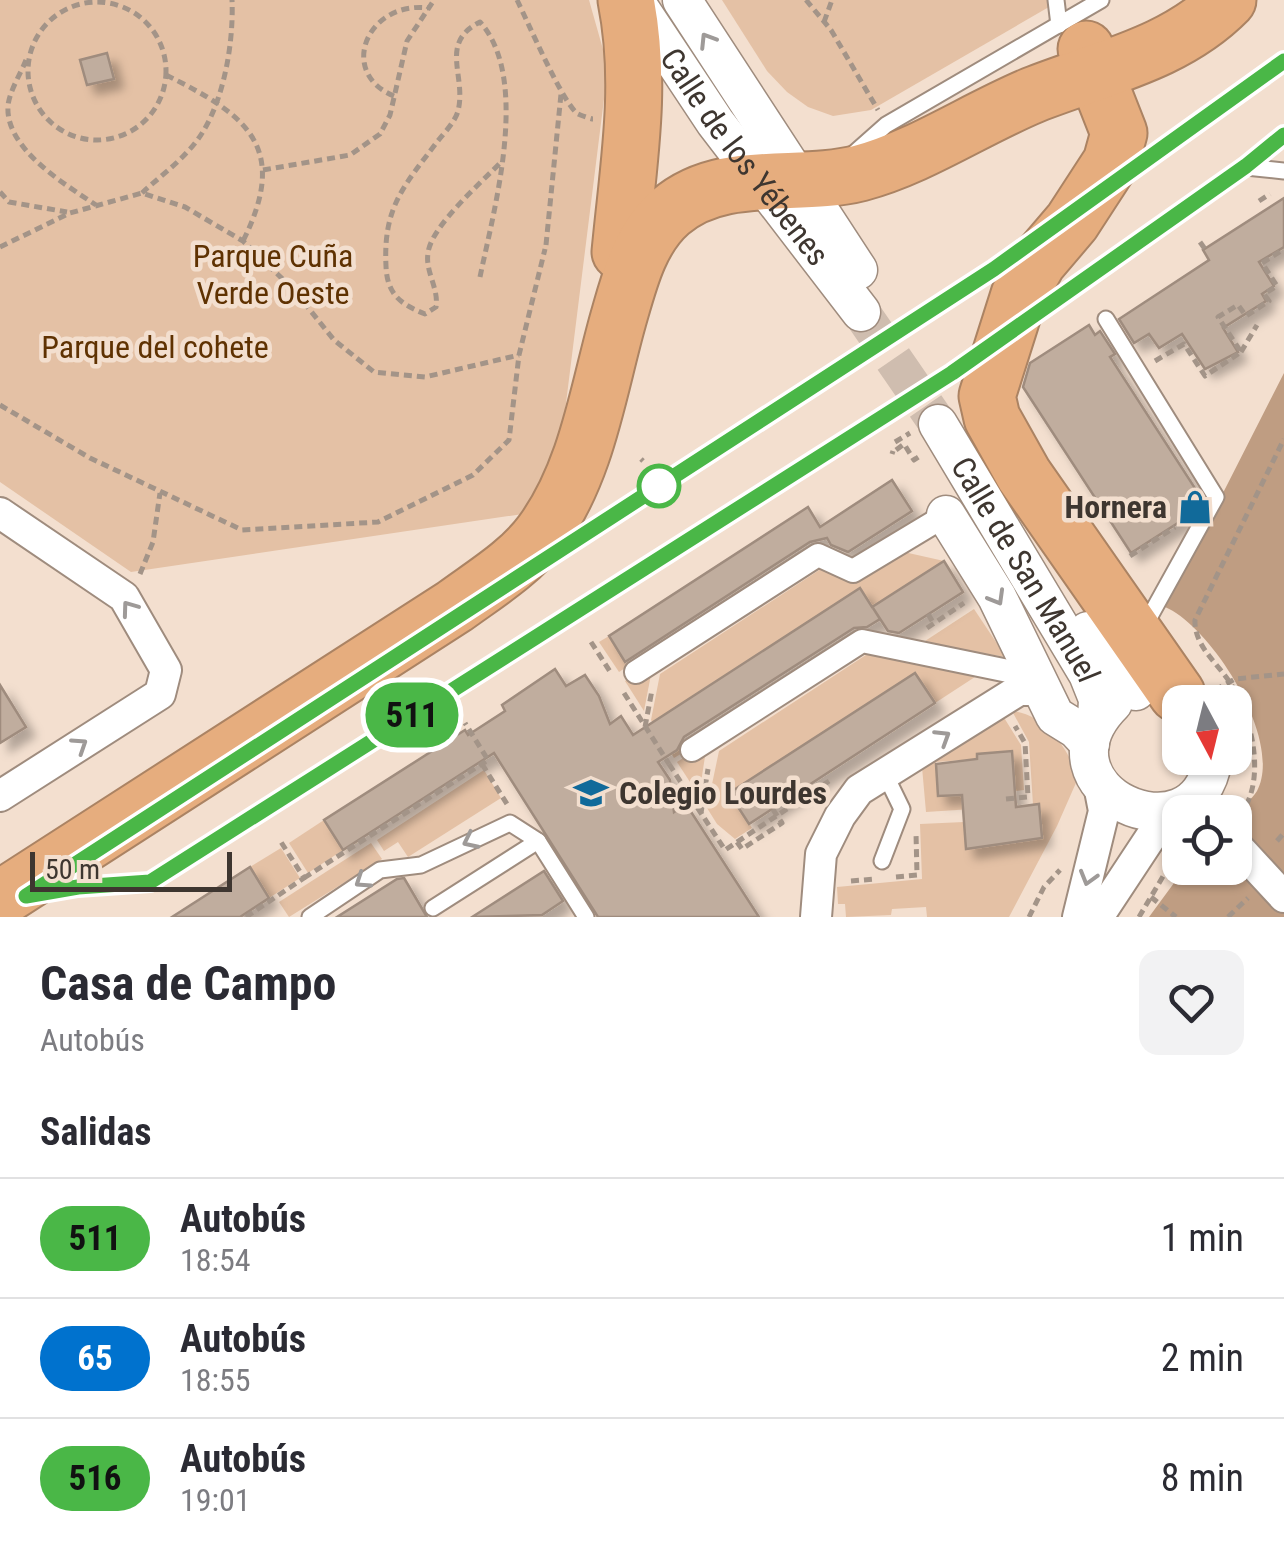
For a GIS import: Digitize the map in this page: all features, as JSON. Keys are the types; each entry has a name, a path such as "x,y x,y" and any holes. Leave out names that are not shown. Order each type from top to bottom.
{"highway":[{"path":"620,252 635,121 632,32 626,0"},
{"path":"0,899 455,606 519,558 542,534 572,479 632,271 648,240 668,214 691,196 722,186 816,174 1046,61 1163,17 1187,0"},
{"path":"1086,44 1155,50 1194,30 1228,0"},
{"path":"1086,44 1119,133 1112,162 1019,294 986,396 992,418 1024,476 1170,685"},
{"path":"1086,44 1110,136 1104,162 1028,266 1000,326 981,402 994,437 1171,685"},
{"path":"0,870 428,588 508,525 533,495 632,226 680,176 726,160 816,174"}],"street":[{"name":"Calle de los Yébenes","path":"634,0 715,122 816,174 870,307 816,174 682,0"},
{"name":"Calle de San Manuel","path":"936,431 1116,672 1162,689"},
{"name":"Calle de San Manuel","path":"936,431 1088,674 1098,699 1095,748"},
{"path":"0,513 124,597 166,670 160,694 0,796"},
{"path":"636,672 818,555 852,571 946,515 997,598 1055,716 1095,748 1109,795 1144,812 1162,810"},
{"path":"686,753 862,640 1008,672"},
{"path":"816,917 821,854 840,816 860,790 1018,690 1042,694"},
{"path":"1078,917 1104,811 1095,748 1115,702 1162,696"},
{"path":"1098,917 1162,839"},
{"path":"1252,851 1284,897"}],"lane":[{"path":"1056,0 1086,44"},
{"path":"1246,166 1284,171"},
{"path":"1106,319 1216,496 1148,623 1134,637"},
{"path":"882,861 902,809 885,774"},
{"path":"310,917 380,870 421,865 506,824 538,842 586,917"},
{"path":"433,908 538,842"}],"path":[{"path":"127,8 136,0"},
{"path":"0,247 70,212 142,193 192,148 223,89 233,20 232,0"},
{"path":"264,170 350,155 380,134 390,115 406,41 434,0"},
{"path":"0,405 90,458 242,530 378,522 472,475 509,440 519,355 546,247 561,94 556,76 517,0"},
{"path":"806,0 824,22"},
{"path":"816,174 824,22 832,0"},
{"path":"29,52 30,88 46,119 65,133 88,140 112,139 134,130 151,114 163,94 164,50 154,31 127,8 100,1 76,4 55,14 39,31 29,52 8,106 14,132 43,170 96,205"},
{"path":"394,96 383,92 368,76 364,49 370,27 388,9 412,4 430,8"},
{"path":"480,277 501,162 506,118 502,64 492,35 480,22 458,42 458,114 391,207 385,245 387,286 403,305 425,314 436,307 438,295 428,254 433,238 501,162"},
{"path":"166,75 217,100 241,122 257,145 264,170 256,214 243,242"},
{"path":"561,94 579,115 602,122"},
{"path":"0,192 9,202 70,212"},
{"path":"142,193 185,208 243,242 294,290 334,340 374,372 425,377 519,355"},
{"path":"1259,201 1270,194"},
{"path":"1200,242 1205,249"},
{"path":"1241,352 1218,318 1238,305 1246,316 1269,301 1264,294 1278,286 1262,264 1284,249"},
{"path":"1138,371 1184,344 1204,376 1241,352 1258,326 1250,313"},
{"path":"893,452 904,444 914,460 936,431"},
{"path":"1250,795 1254,761 1246,718 1230,682 1199,641 1195,620 1284,439"},
{"path":"139,577 153,542 160,492"},
{"path":"1127,558 1175,527"},
{"path":"899,647 966,602"},
{"path":"928,614 934,624"},
{"path":"591,642 725,850 752,832"},
{"path":"1217,685 1284,674"},
{"path":"1006,800 1028,797 1025,743 1007,713"},
{"path":"247,915 488,760 465,723"},
{"path":"701,814 712,736"},
{"path":"669,764 686,753"},
{"path":"482,764 508,806"},
{"path":"738,842 742,849 782,823 772,808"},
{"path":"1276,840 1284,834"},
{"path":"369,836 378,847"},
{"path":"281,842 304,878"},
{"path":"1139,917 1162,877"},
{"path":"1151,897 1176,917"},
{"path":"1228,917 1248,898"}],"green space":[{"name":"Parque Cuña Verde Oeste","path":"0,0 589,0 608,67 559,459 536,512 131,572 0,482"},
{"path":"722,0 1061,0 871,110 833,116 808,107 787,92 767,71"},
{"path":"904,552 944,561 873,607 860,588 662,716 684,752 674,758 651,720 660,674 827,565"},
{"path":"974,609 1006,657 922,643"},
{"path":"609,636 628,666 619,672 599,642"},
{"path":"872,651 978,675 935,703 915,673 730,793 752,828 735,839 717,824 707,808 719,751"},
{"path":"653,664 644,711 625,681"},
{"path":"1012,711 1045,726 1061,744 1079,776 1009,917 927,917 926,907 892,909 891,915 846,917 845,904 838,904 837,887 922,879 920,824 964,822 967,848 1042,838 1040,804 1033,805 1029,742"},
{"path":"1003,716 1021,745 1024,790 1015,791 977,754 977,759 936,762 938,796 970,794 972,809 926,812 922,767"},
{"path":"707,743 699,796 677,762"},
{"path":"484,770 501,798 408,857 398,842 384,851 377,840"},
{"path":"324,820 343,850 308,873 289,843"},
{"path":"371,843 382,859 289,917 279,902"},
{"path":"281,848 300,878 269,898 250,867"}],"shaded area":[{"path":"1284,373 1284,917 1149,917 1173,885 1252,885 1252,797 1263,769 1252,715 1252,685 1237,685 1203,637 1165,607"}],"building":[{"path":"107,53 114,79 87,85 80,60"},
{"path":"1284,198 1284,247 1259,262 1274,286 1262,294 1266,301 1223,328 1238,352 1205,369 1182,334 1159,348 1149,334 1134,343 1119,319 1209,260 1203,250"},
{"path":"1089,325 1095,335 1100,331 1115,354 1110,357 1202,499 1195,512 1131,553 1023,387 1030,363"},
{"path":"892,480 912,511 848,552 831,545 827,538 810,542 625,662 609,636 808,507 820,527"},
{"name":"Colegio Lourdes","path":"944,561 963,592 899,633 888,631 873,608 880,619 867,627 854,628 684,737 677,750 658,762 670,780 674,812 686,804 759,917 598,917 494,753 343,850 324,820 465,730 468,735 505,711 502,705 555,669 566,686 585,675 610,724 621,716 633,735 860,588 872,607"},
{"path":"915,673 935,703 749,824 729,793"},
{"path":"0,685 26,727 0,743"},
{"path":"1012,751 1016,807 1039,804 1042,838 966,849 962,795 938,796 936,764"},
{"path":"250,867 269,898 240,917 172,917"},
{"path":"544,871 563,901 542,915 472,917"},
{"path":"404,878 427,917 337,917 397,879"}],"tunnel":[{"path":"861,312 938,424"}],"bus line":[{"name":"511","path":"1284,61 994,269 26,896 78,887 150,882 952,373 1246,166 1284,135"}],"place":[{"name":"Hornera","path":"1195,507"},
{"name":"Colegio Lourdes","path":"591,793"}],"park label":[{"name":"Parque del cohete","path":"155,347"}]}
